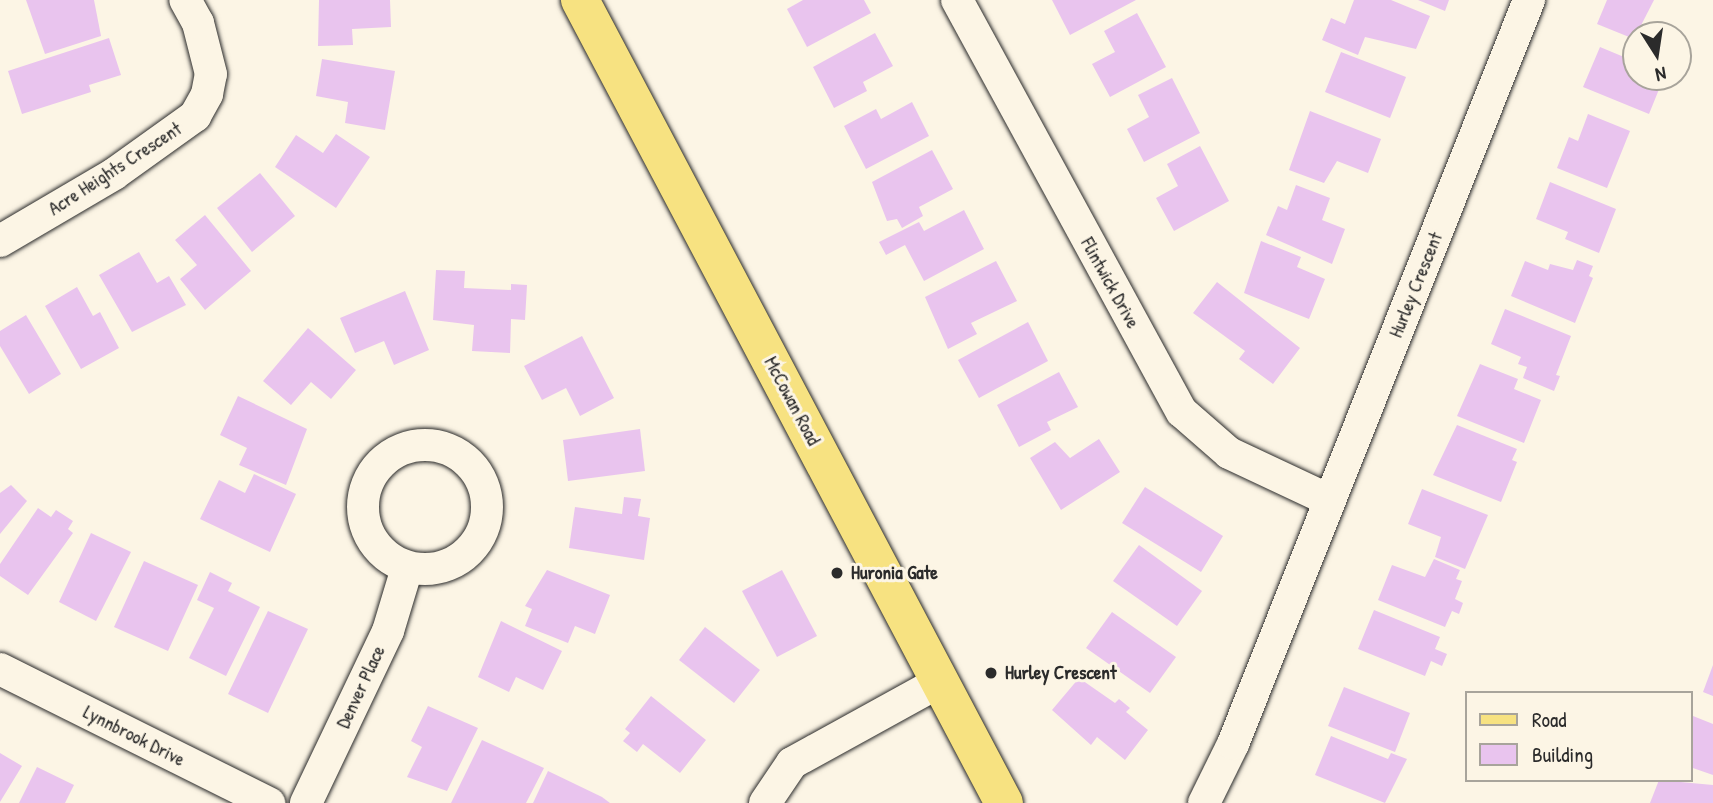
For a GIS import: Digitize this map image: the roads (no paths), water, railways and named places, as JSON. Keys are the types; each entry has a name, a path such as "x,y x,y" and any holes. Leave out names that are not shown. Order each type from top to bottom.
{"main road":[{"name":"McCowan Road","path":"580,0 1004,803"}],"street":[{"name":"Acre Heights Crescent","path":"0,241 114,174 195,116 207,94 211,74 198,23 185,0"},
{"name":"Flintwick Drive","path":"957,0 1182,412 1229,453 1329,500"},
{"name":"Hurley Crescent","path":"1204,803 1233,744 1529,0"},
{"name":"Denver Place","path":"306,803 388,631 407,568"},
{"name":"Lynnbrook Drive","path":"0,669 269,803"},
{"path":"765,803 792,763 941,681"}],"place":[{"name":"Huronia Gate","path":"837,573"},
{"name":"Hurley Crescent","path":"991,673"}]}
